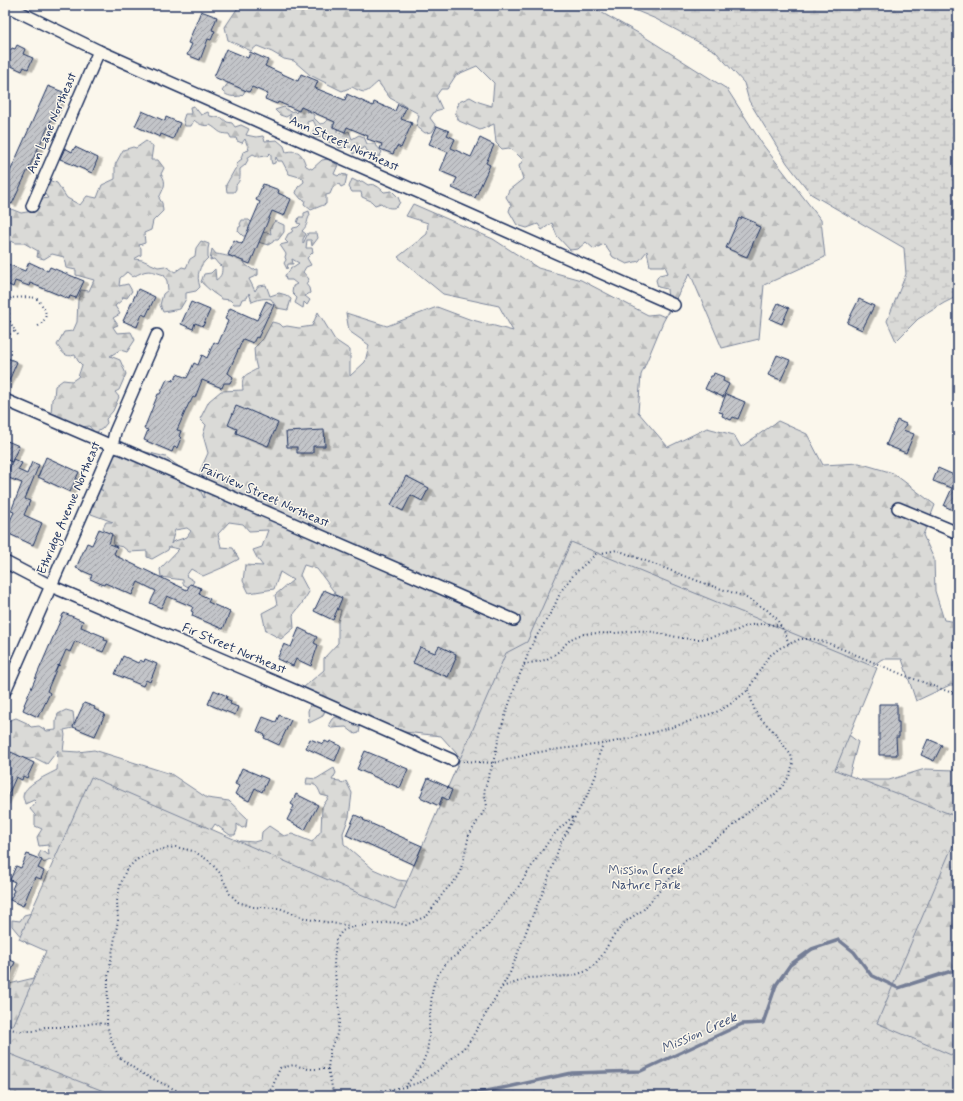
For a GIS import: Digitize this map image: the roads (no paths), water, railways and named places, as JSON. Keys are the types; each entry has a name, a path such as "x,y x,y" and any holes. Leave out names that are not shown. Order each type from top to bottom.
{"street":[{"name":"Ann Street Northeast","path":"5,5 99,51 674,305"},
{"name":"Ann Lane Northeast","path":"32,206 99,51"},
{"name":"Ethridge Avenue Northeast","path":"5,691 112,446 115,432 157,335"},
{"name":"Fairview Street Northeast","path":"5,400 122,449 514,620"},
{"path":"898,508 958,532"},
{"name":"Fir Street Northeast","path":"5,562 51,586 296,691 452,760"}],"waterway":[{"name":"Mission Creek","path":"459,1096 572,1073 641,1071 742,1024 763,1023 776,985 790,965 812,949 839,940 854,952 871,975 898,988 958,969"}],"park label":[{"name":"Mission Creek Nature Park","path":"646,878"}]}
